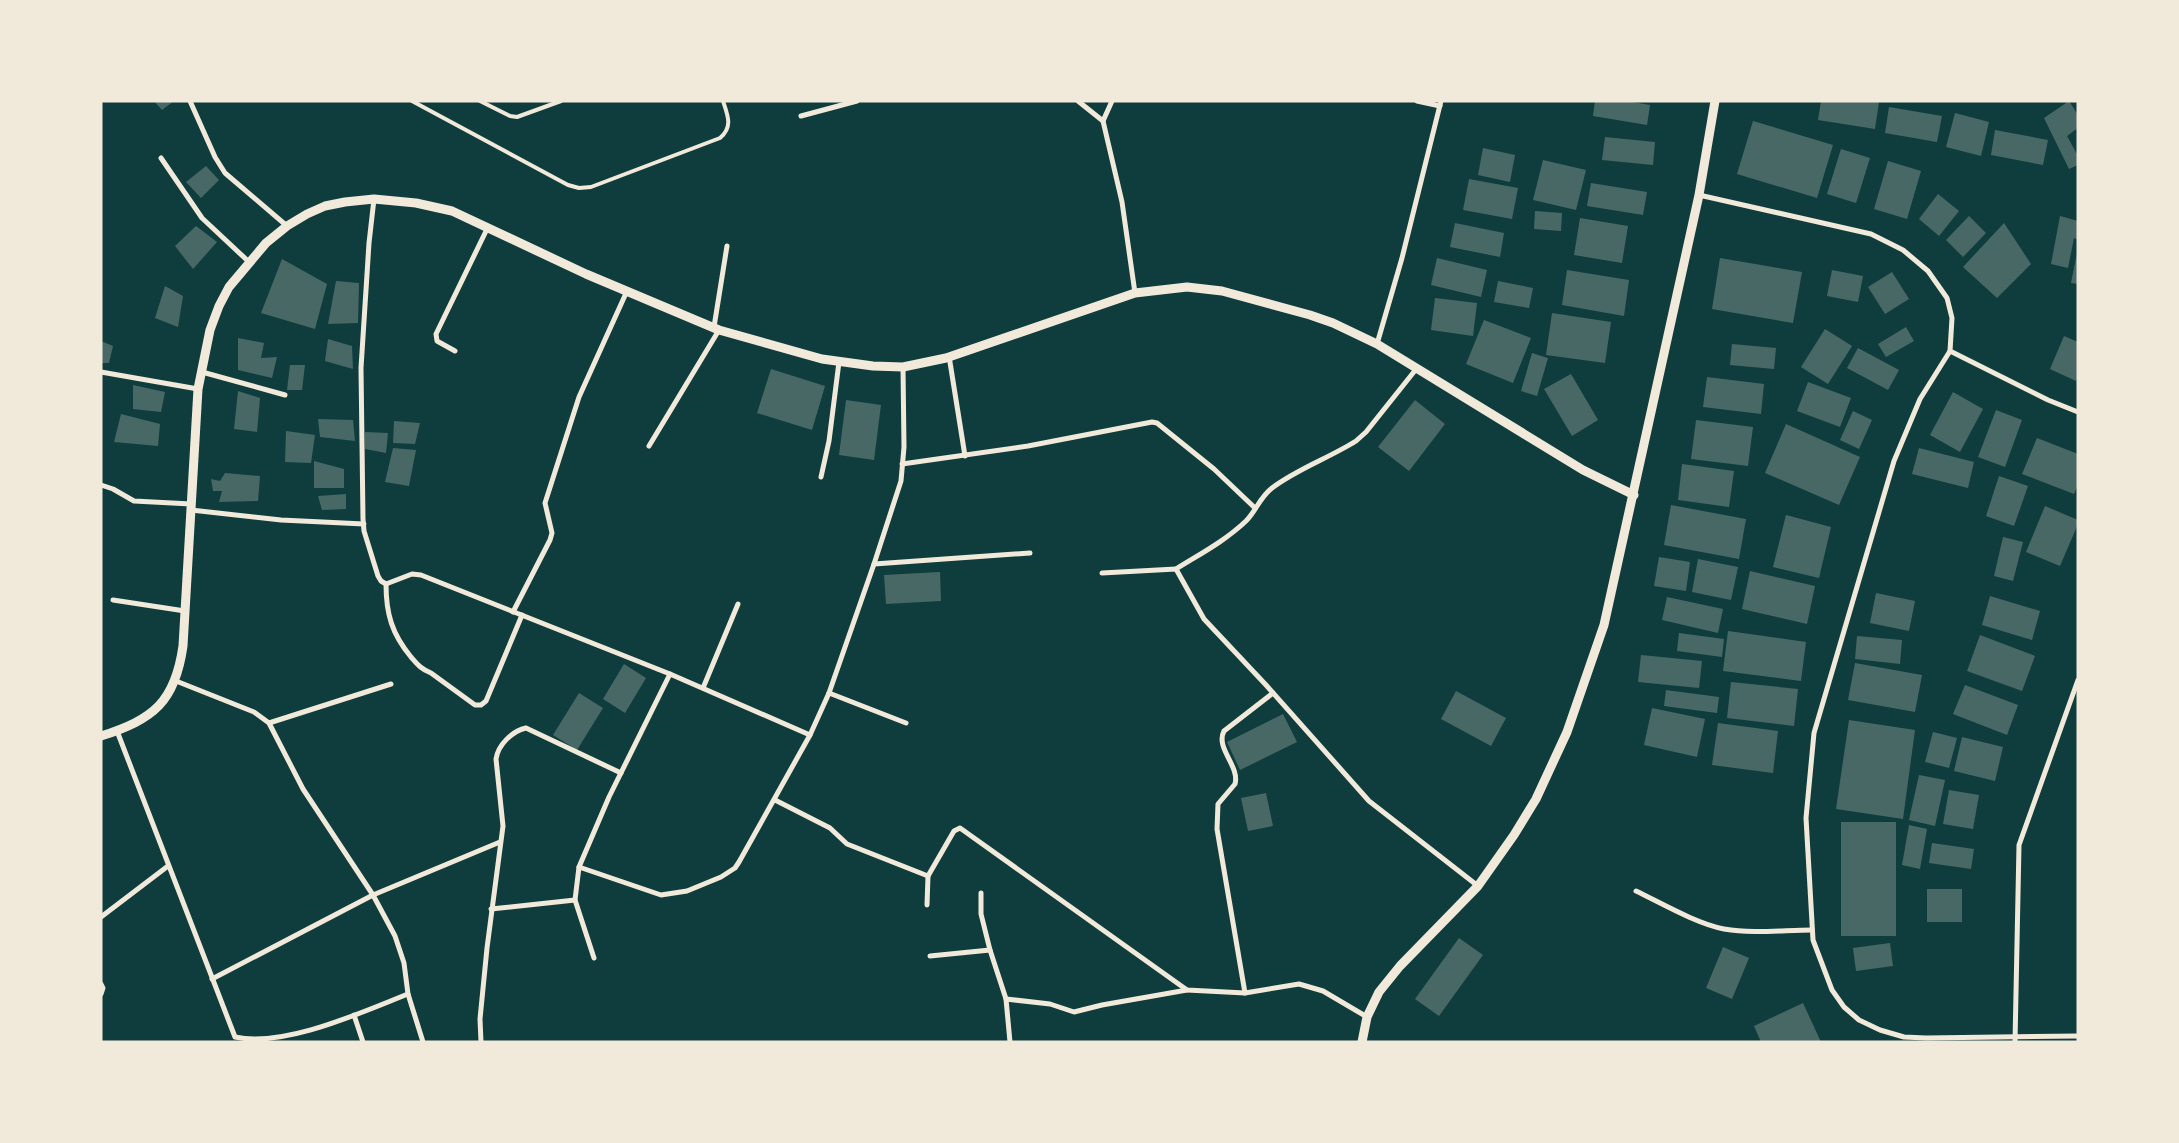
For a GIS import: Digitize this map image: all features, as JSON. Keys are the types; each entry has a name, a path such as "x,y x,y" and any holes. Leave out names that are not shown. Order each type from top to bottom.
{"street":[{"path":"190,101 215,158 225,173 286,226"},
{"path":"801,116 856,101"},
{"path":"1078,101 1103,121"},
{"path":"1112,101 1103,121 1122,202 1135,293"},
{"path":"1377,344 1402,258 1440,104 1417,101"},
{"path":"1362,1042 1367,1018 1386,982 1478,886 1514,835 1536,799 1567,732 1604,625 1699,195 1715,101"},
{"path":"161,158 202,218 249,262"},
{"path":"1699,195 1872,234 1903,250 1928,271 1948,298 1952,318 1950,351 1920,400 1894,460 1814,733 1806,818 1812,930 1813,940 1832,990 1844,1006 1859,1020 1880,1030 1904,1036 2015,1039 2078,1036"},
{"path":"374,200 360,368 364,524 378,576 386,584 392,626 397,639 424,671 431,673 475,705 481,705 486,701 522,615"},
{"path":"101,736 116,731 151,713 161,704 176,681 183,646 198,389 210,330 219,306 230,287 266,243 286,226 325,206 374,200 433,206 452,211 586,274 717,329 838,362 903,367 949,356 1135,293 1187,287 1214,290 1310,314 1377,344 1583,470 1634,495"},
{"path":"455,351 440,344 437,341 436,334 488,227"},
{"path":"649,446 717,329 728,246"},
{"path":"513,612 550,540 552,533 545,503 579,397 627,290"},
{"path":"1950,351 2048,400 2078,412"},
{"path":"949,356 965,456"},
{"path":"822,477 829,441 838,362"},
{"path":"579,867 657,895 687,890 721,877 735,868 810,735 829,693 874,564 901,481 904,447 903,367"},
{"path":"1102,573 1176,569 1222,541 1248,519 1263,497 1276,485 1356,441 1366,432 1417,368"},
{"path":"101,372 198,389"},
{"path":"202,372 285,395"},
{"path":"902,464 1028,446 1152,422 1157,423 1187,447 1255,508"},
{"path":"101,485 114,489 134,501 281,520 364,524"},
{"path":"874,564 1030,553"},
{"path":"1176,569 1204,619 1273,693 1368,801 1478,886"},
{"path":"386,584 412,574 421,574 670,674 810,735"},
{"path":"113,600 185,611"},
{"path":"703,688 738,604"},
{"path":"594,958 575,900 579,867 621,773 670,674"},
{"path":"2015,1039 2019,845 2078,680"},
{"path":"176,681 254,712 263,717 269,724 303,789 373,895 400,950 408,994 423,1042"},
{"path":"269,724 391,684"},
{"path":"829,693 906,723"},
{"path":"1245,993 1217,829 1218,804 1235,784 1236,780 1234,768 1223,744 1222,736 1224,731 1273,693"},
{"path":"480,1042 480,1019 502,810 497,755 505,741 519,730 529,729 621,773"},
{"path":"116,731 235,1037"},
{"path":"775,800 830,828 847,844 928,876"},
{"path":"928,905 928,876 954,830 960,828 1187,990"},
{"path":"212,979 373,895 500,842"},
{"path":"101,917 168,866"},
{"path":"1636,891 1708,924 1724,929 1812,930"},
{"path":"982,894 981,914 990,950 1006,999 1010,1042"},
{"path":"491,909 575,900"},
{"path":"930,956 990,950"},
{"path":"101,984 103,988 101,994"},
{"path":"1006,999 1050,1004 1074,1012 1187,990 1245,993 1299,984 1323,991 1367,1018"},
{"path":"235,1037 262,1040 281,1038 354,1015 408,994"},
{"path":"354,1015 363,1042"},
{"path":"230,1042 235,1037"}],"lane":[{"path":"412,101 568,185 579,188 591,187 720,138 727,131 728,126 723,101"},
{"path":"480,101 510,116 517,117 561,101"}],"building":[{"path":"154,101 174,101 162,110"},
{"path":"1595,101 1627,101 1650,105 1647,125 1593,116"},
{"path":"1821,101 1879,102 1875,129 1818,120"},
{"path":"2069,101 2078,115 2078,128 2067,136 2078,156 2078,165 2069,169 2044,118"},
{"path":"1889,107 1942,116 1937,142 1885,133"},
{"path":"1955,113 1989,122 1981,156 1946,147"},
{"path":"1753,121 1833,145 1817,198 1737,174"},
{"path":"1995,130 2048,140 2043,165 1991,155"},
{"path":"1605,137 1655,142 1653,165 1602,160"},
{"path":"1483,148 1515,155 1510,182 1478,175"},
{"path":"1841,149 1870,158 1856,203 1827,194"},
{"path":"1543,160 1586,170 1576,210 1533,200"},
{"path":"1888,161 1921,171 1907,219 1874,209"},
{"path":"206,166 219,180 201,198 186,182"},
{"path":"1469,179 1518,188 1512,219 1463,210"},
{"path":"1591,183 1647,192 1643,215 1587,206"},
{"path":"1938,194 1959,211 1939,236 1919,219"},
{"path":"1535,211 1562,213 1561,231 1534,229"},
{"path":"1969,216 1986,233 1963,257 1946,240"},
{"path":"2060,216 2078,221 2078,240 2074,238 2068,268 2051,264"},
{"path":"1580,218 1628,226 1622,263 1574,255"},
{"path":"1455,223 1504,233 1500,257 1450,247"},
{"path":"2004,223 2031,264 1997,298 1963,267"},
{"path":"196,226 217,242 193,269 175,246"},
{"path":"2078,253 2078,284 2071,283"},
{"path":"1437,258 1487,270 1481,297 1431,285"},
{"path":"1720,258 1802,272 1793,323 1712,309"},
{"path":"282,259 327,284 315,329 261,313"},
{"path":"1567,270 1629,280 1624,316 1562,305"},
{"path":"1832,270 1863,276 1858,302 1827,296"},
{"path":"1892,272 1909,299 1885,314 1868,287"},
{"path":"336,281 359,283 358,323 328,324"},
{"path":"1498,281 1533,288 1529,308 1494,302"},
{"path":"165,286 183,296 178,327 155,318"},
{"path":"1435,298 1477,303 1473,336 1431,330"},
{"path":"1552,313 1611,322 1605,363 1546,355"},
{"path":"1484,320 1531,338 1513,383 1466,364"},
{"path":"1906,327 1914,341 1886,357 1878,344"},
{"path":"1825,329 1852,346 1828,384 1801,367"},
{"path":"2064,336 2078,342 2078,376 2076,381 2050,369"},
{"path":"238,338 264,343 261,358 277,357 272,378 238,370"},
{"path":"328,339 352,346 353,369 325,361"},
{"path":"101,341 113,346 109,363 101,363"},
{"path":"1732,344 1776,348 1774,369 1730,365"},
{"path":"1858,348 1899,370 1888,390 1847,368"},
{"path":"1532,353 1548,358 1537,396 1521,391"},
{"path":"290,365 305,365 302,390 287,390"},
{"path":"771,369 825,386 812,430 757,413"},
{"path":"1571,374 1598,420 1572,436 1544,389"},
{"path":"1707,377 1764,384 1761,414 1703,407"},
{"path":"1808,382 1851,398 1840,427 1797,411"},
{"path":"133,385 165,392 161,412 133,409"},
{"path":"238,391 260,398 257,432 234,429"},
{"path":"1953,392 1983,409 1960,452 1930,435"},
{"path":"846,400 881,405 874,460 839,455"},
{"path":"1415,400 1445,424 1409,471 1378,447"},
{"path":"1996,410 2022,420 2005,467 1978,457"},
{"path":"1853,411 1872,420 1859,449 1840,440"},
{"path":"121,414 160,424 158,446 114,442"},
{"path":"318,419 353,420 355,441 320,437"},
{"path":"1696,420 1753,427 1748,466 1691,459"},
{"path":"394,421 420,423 415,444 393,443"},
{"path":"1786,424 1860,457 1839,505 1765,473"},
{"path":"286,431 315,435 311,463 285,462"},
{"path":"365,432 388,433 386,453 365,449"},
{"path":"2037,438 2078,454 2078,485 2074,494 2022,474"},
{"path":"393,448 416,450 409,486 385,482"},
{"path":"1919,448 1974,462 1968,488 1912,474"},
{"path":"314,461 344,469 344,488 314,488"},
{"path":"1682,464 1734,471 1729,507 1678,500"},
{"path":"225,473 260,476 258,501 219,502 222,491 213,491 211,479 220,481"},
{"path":"1999,476 2028,486 2014,526 1986,516"},
{"path":"346,494 346,509 322,510 318,496"},
{"path":"1671,505 1746,519 1739,559 1664,545"},
{"path":"2045,506 2078,520 2060,566 2026,552"},
{"path":"1786,515 1831,527 1819,578 1773,567"},
{"path":"2003,537 2023,542 2013,581 1994,576"},
{"path":"1659,557 1690,562 1686,591 1654,586"},
{"path":"1698,559 1738,567 1731,600 1692,592"},
{"path":"1750,571 1815,586 1807,624 1742,609"},
{"path":"940,572 941,601 886,604 884,575"},
{"path":"1876,593 1915,601 1909,631 1870,623"},
{"path":"1990,596 2040,611 2032,640 1982,625"},
{"path":"1667,597 1723,609 1718,633 1662,620"},
{"path":"1728,631 1806,642 1801,681 1723,671"},
{"path":"1679,633 1724,639 1722,657 1677,651"},
{"path":"1980,635 2035,656 2022,691 1967,671"},
{"path":"1857,636 1902,640 1900,664 1855,659"},
{"path":"1641,655 1702,661 1699,688 1638,682"},
{"path":"1855,663 1922,675 1915,712 1848,700"},
{"path":"624,664 646,678 625,713 603,699"},
{"path":"1731,682 1798,689 1794,726 1727,718"},
{"path":"1965,685 2018,705 2007,735 1953,714"},
{"path":"1666,690 1719,697 1717,713 1664,706"},
{"path":"1456,691 1506,718 1491,746 1441,719"},
{"path":"579,693 603,708 577,750 553,735"},
{"path":"1652,708 1705,719 1697,757 1644,745"},
{"path":"1283,714 1297,742 1240,770 1227,742"},
{"path":"1849,720 1915,730 1903,819 1836,809"},
{"path":"1718,723 1778,731 1773,773 1712,765"},
{"path":"1933,732 1957,738 1949,768 1925,762"},
{"path":"1962,737 2003,747 1995,781 1954,771"},
{"path":"1919,775 1945,780 1935,826 1909,820"},
{"path":"1949,790 1979,795 1973,829 1943,824"},
{"path":"1266,793 1273,826 1248,831 1241,798"},
{"path":"1841,822 1896,822 1896,936 1841,936"},
{"path":"1909,825 1927,829 1920,869 1902,865"},
{"path":"1932,843 1974,849 1971,869 1929,863"},
{"path":"1927,889 1962,889 1962,922 1927,922"},
{"path":"1459,938 1483,955 1439,1016 1415,999"},
{"path":"1890,943 1893,966 1856,971 1853,948"},
{"path":"1723,947 1749,958 1732,999 1706,988"},
{"path":"1803,1003 1821,1042 1761,1042 1754,1026"}]}
